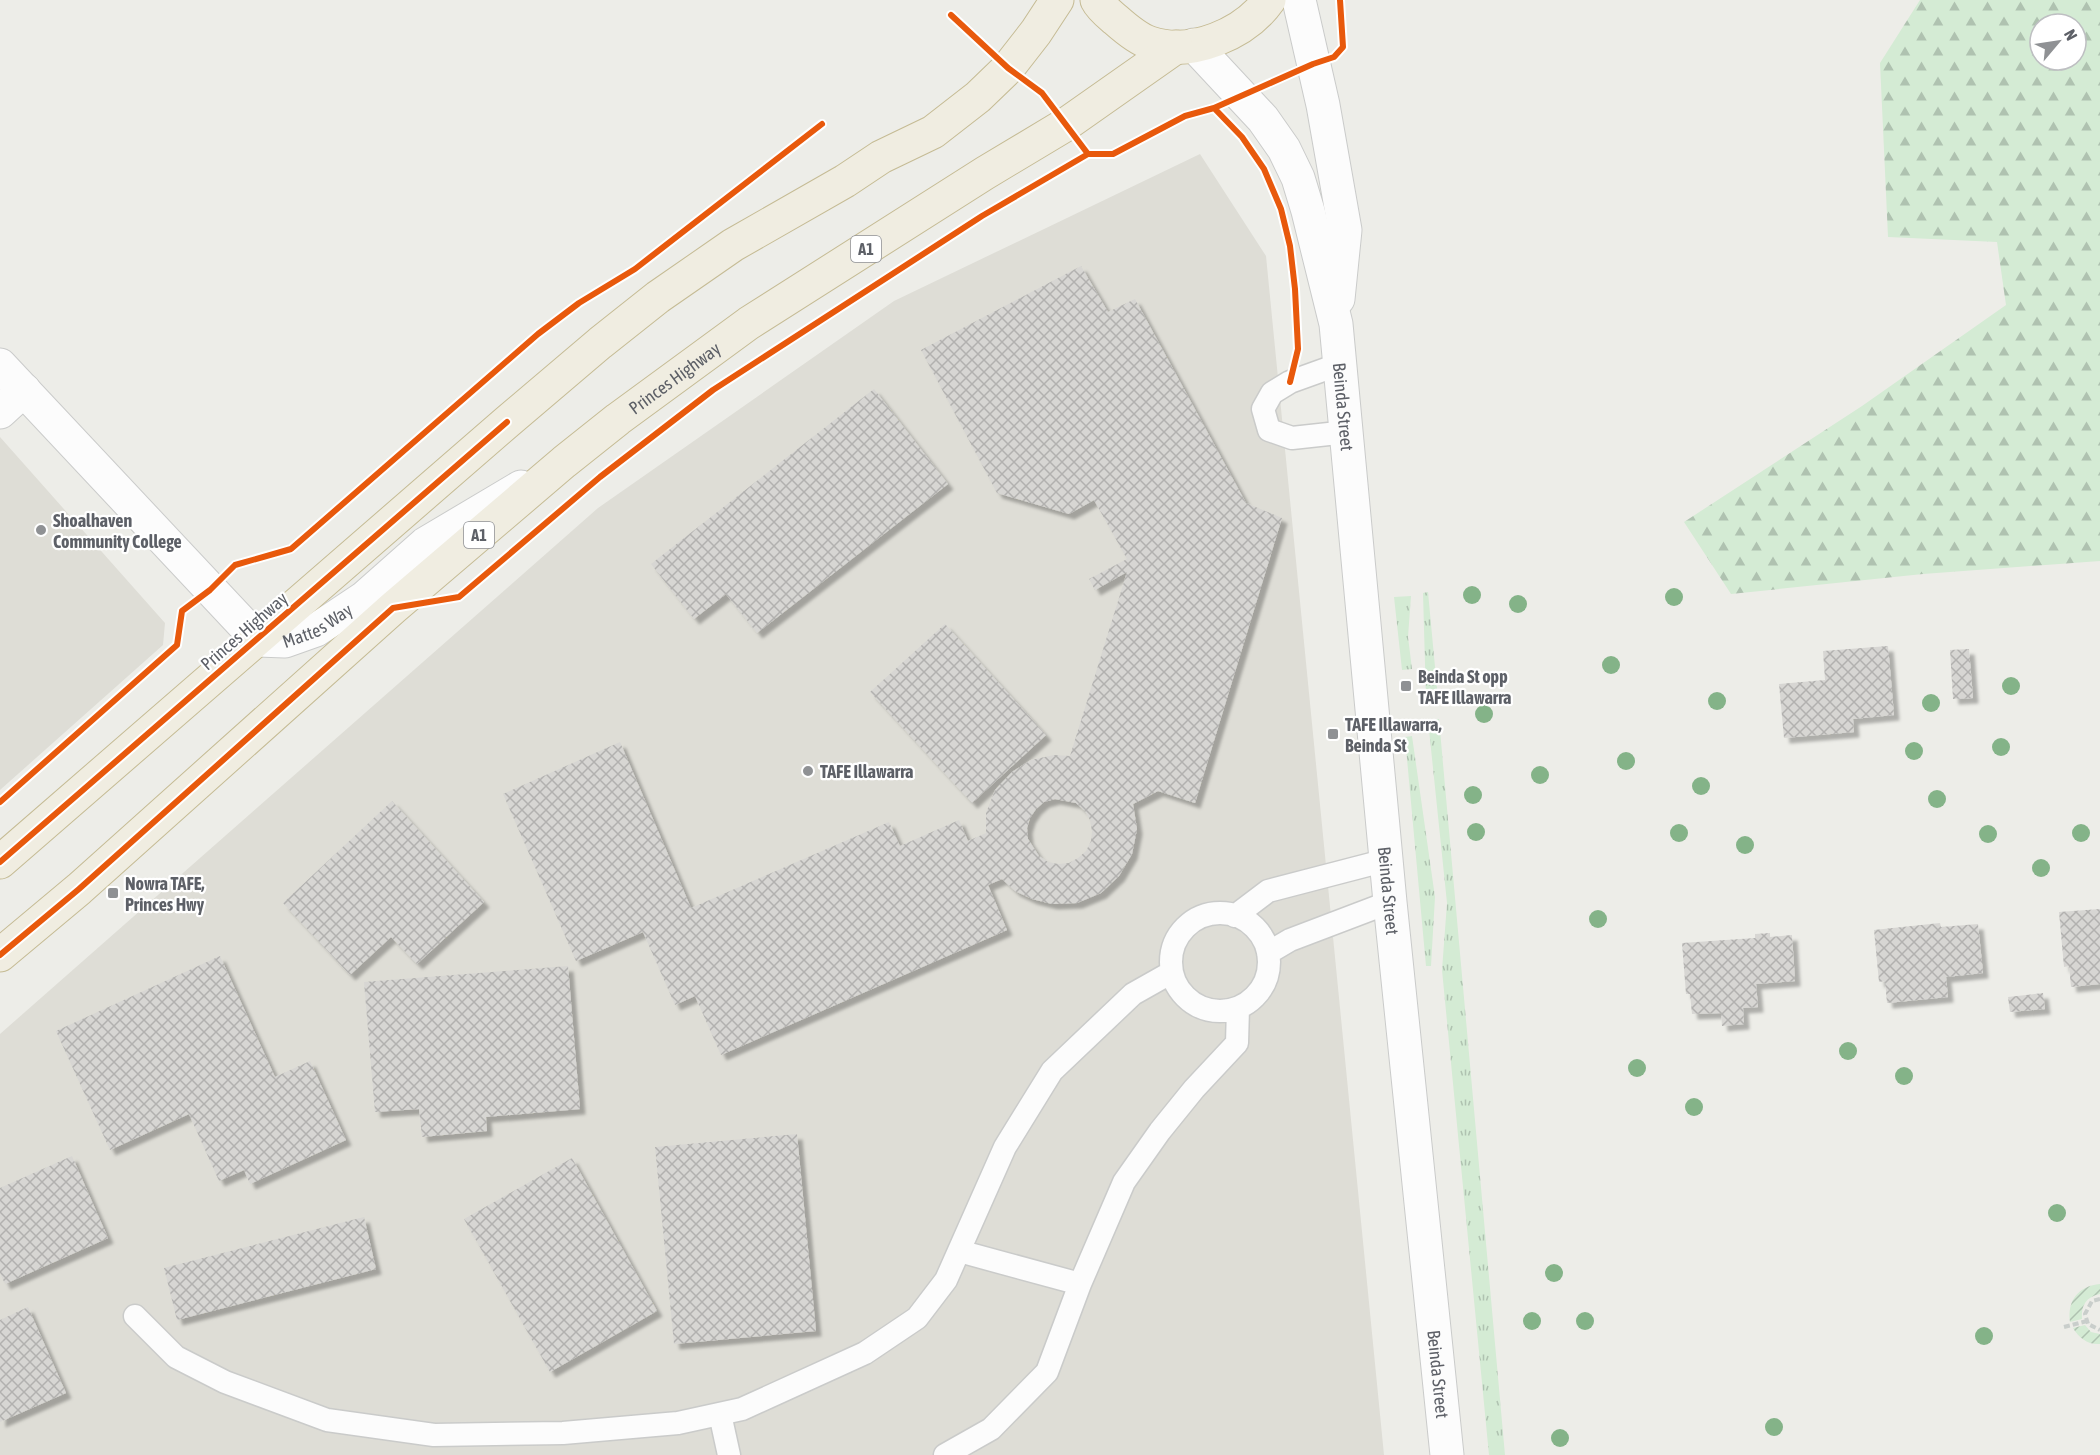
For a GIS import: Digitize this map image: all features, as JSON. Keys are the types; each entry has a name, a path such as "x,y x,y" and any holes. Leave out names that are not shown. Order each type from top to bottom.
{"highway":[{"name":"Princes Highway","path":"0,862 507,422 658,297 733,245 845,181 881,157 933,132 978,97 1008,68 1057,0"},
{"path":"1096,0 1125,28 1150,43 1185,46"},
{"name":"A1","path":"1185,46 1223,37 1254,18 1269,0"},
{"name":"Princes Highway","path":"0,955 79,889 393,608 564,462 748,323 1065,125 1185,46"}],"street":[{"name":"Beinda Street","path":"1299,0 1323,105 1345,230 1336,324"},
{"name":"Beinda Street","path":"1185,46 1263,119 1284,149 1298,178 1308,211 1336,324 1390,902 1447,1455"},
{"name":"Mattes Way","path":"0,365 258,640 285,641 316,630 363,598 425,544 564,462"},
{"path":"0,412 24,390"}],"lane":[{"path":"1340,364 1290,382 1272,393 1263,409 1269,430 1292,438 1347,432"},
{"path":"1235,916 1268,891 1387,860"},
{"path":"1268,953 1290,939 1390,902"},
{"path":"1219,913 1235,916 1257,930 1264,941 1268,953 1268,970 1263,986 1252,999 1238,1008 1221,1012 1205,1009 1190,1001 1179,988 1173,972 1172,955 1177,939 1187,926 1202,917 1219,913"},
{"path":"135,1316 176,1356 225,1382 327,1420 434,1435 563,1432 678,1423 742,1409 865,1353 917,1318 946,1280 1005,1147 1052,1071 1133,994 1173,972"},
{"path":"945,1455 991,1429 1047,1372 1080,1284 1124,1182 1174,1114 1237,1043 1238,1008"},
{"path":"959,1251 1080,1284"},
{"path":"720,1414 729,1455"}],"path":[{"path":"2100,1299 2092,1301 2085,1314 2086,1321 2092,1328 2100,1330"},
{"path":"2064,1327 2086,1321"}],"shaded area":[{"name":"TAFE Illawarra","path":"1200,154 1266,256 1384,1455 0,1455 0,1034 598,508 894,301"},
{"name":"Shoalhaven Community College","path":"0,437 165,623 163,645 0,790"}],"green space":[{"path":"1920,0 2100,0 2100,561 1923,574 1731,594 1684,522 1862,406 2006,305 1997,242 1888,237 1880,63"},
{"path":"1428,592 1438,699 1426,700 1423,593"},
{"path":"1411,596 1408,637 1412,669 1402,670 1394,597"},
{"path":"1439,719 1505,1455 1489,1455 1442,970 1447,903 1428,720"},
{"path":"1412,736 1435,897 1431,966 1426,966 1405,737"},
{"path":"2100,1284 2100,1294 2088,1300 2082,1310 2082,1319 2070,1322 2070,1307 2076,1296 2086,1288"},
{"path":"2085,1325 2091,1332 2100,1334 2100,1344 2084,1340 2073,1328"}],"building":[{"path":"1081,266 1108,312 1135,299 1246,503 1282,518 1195,803 1158,791 1133,804 1137,829 1132,854 1119,876 1101,893 1077,903 1052,904 1032,899 1015,891 1002,879 988,885 1007,930 721,1055 695,996 675,1005 643,932 576,961 503,794 620,742 691,908 889,822 900,846 959,820 968,841 986,833 986,813 995,790 1012,772 1031,760 1054,755 1070,756 1127,572 1095,590 1089,579 1127,559 1094,500 1069,514 997,493 921,350","holes":["1055,799 1076,803 1085,811 1090,820 1091,841 1086,851 1069,863 1048,862 1039,856 1028,839 1027,828 1030,818 1044,802"]},
{"path":"874,389 948,484 757,633 726,594 694,619 651,564"},
{"path":"945,624 1046,735 972,803 870,692"},
{"path":"1888,646 1894,715 1853,719 1854,732 1784,738 1779,684 1825,680 1823,651"},
{"path":"1969,649 1973,698 1953,699 1950,650"},
{"path":"392,801 484,902 417,964 391,937 350,975 283,903"},
{"path":"2100,909 2100,984 2071,987 2069,966 2064,967 2059,912"},
{"path":"1940,923 1941,927 1978,924 1983,973 1946,977 1948,997 1887,1003 1885,981 1879,982 1874,930"},
{"path":"1770,933 1770,937 1792,935 1795,981 1756,984 1758,1007 1743,1008 1744,1024 1722,1026 1721,1013 1692,1014 1690,994 1686,994 1682,943 1755,938 1755,934"},
{"path":"220,956 275,1077 310,1061 346,1140 250,1184 244,1170 219,1181 189,1114 110,1150 56,1031"},
{"path":"568,966 580,1109 486,1117 487,1131 422,1137 419,1109 375,1112 364,982"},
{"path":"2043,993 2045,1009 2010,1012 2008,997"},
{"path":"797,1134 816,1331 674,1344 655,1147"},
{"path":"72,1156 108,1238 5,1284 0,1273 0,1188"},
{"path":"572,1158 657,1311 550,1372 464,1219"},
{"path":"364,1217 376,1269 177,1320 164,1268"},
{"path":"28,1307 66,1393 0,1422 0,1320"}],"cycle path":[{"path":"0,955 79,889 393,608 459,597 600,477 713,390 982,216 1088,154 1113,154 1185,116 1214,108 1334,57 1343,47 1340,0"},
{"path":"951,15 1008,68 1042,93 1088,154"},
{"path":"1214,108 1242,137 1264,169 1281,209 1290,246 1295,289 1298,349 1290,382"},
{"path":"0,802 177,645 182,611 210,590 235,565 291,549 538,334 579,303 635,269 822,124"},
{"path":"0,862 507,422"}],"place":[{"name":"Shoalhaven Community College","path":"41,530"},
{"name":"Beinda St opp TAFE Illawarra","path":"1406,686"},
{"name":"TAFE Illawarra, Beinda St","path":"1333,734"},
{"name":"TAFE Illawarra","path":"808,771"},
{"name":"Nowra TAFE, Princes Hwy","path":"113,893"}]}
